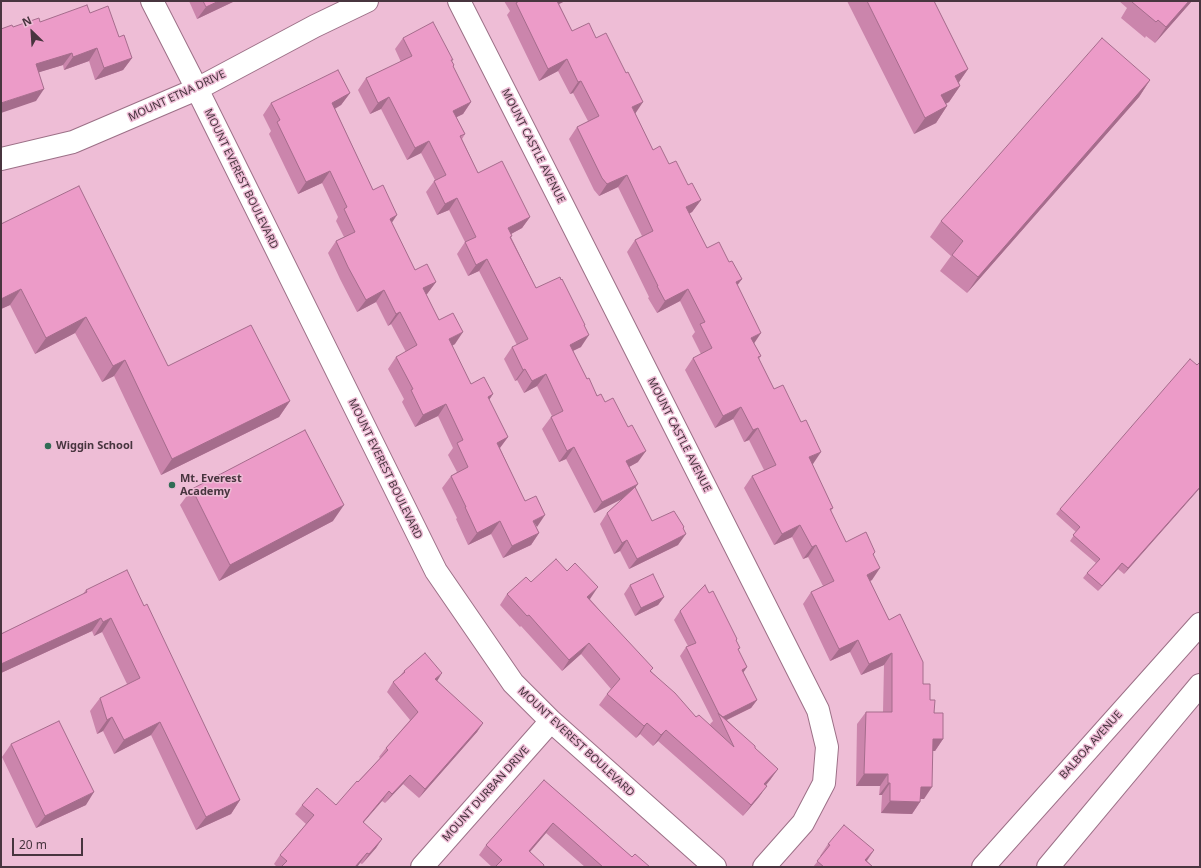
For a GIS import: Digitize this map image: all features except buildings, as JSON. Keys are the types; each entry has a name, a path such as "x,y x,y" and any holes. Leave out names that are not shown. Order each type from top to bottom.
{"street":[{"name":"MOUNT EVEREST BOULEVARD","path":"152,1 436,571 513,683 551,721 715,867"},
{"name":"MOUNT ETNA DRIVE","path":"1,159 73,142 197,89 315,26 367,1"},
{"name":"MOUNT CASTLE AVENUE","path":"458,1 559,197 818,710 827,747 824,783 803,823 764,867"},
{"name":"BALBOA AVENUE","path":"983,867 1200,624"},
{"path":"1048,867 1200,685"},
{"name":"MOUNT DURBAN DRIVE","path":"422,867 551,721"}],"place":[{"name":"Wiggin School","path":"48,446"},
{"name":"Mt. Everest Academy","path":"172,485"}]}
